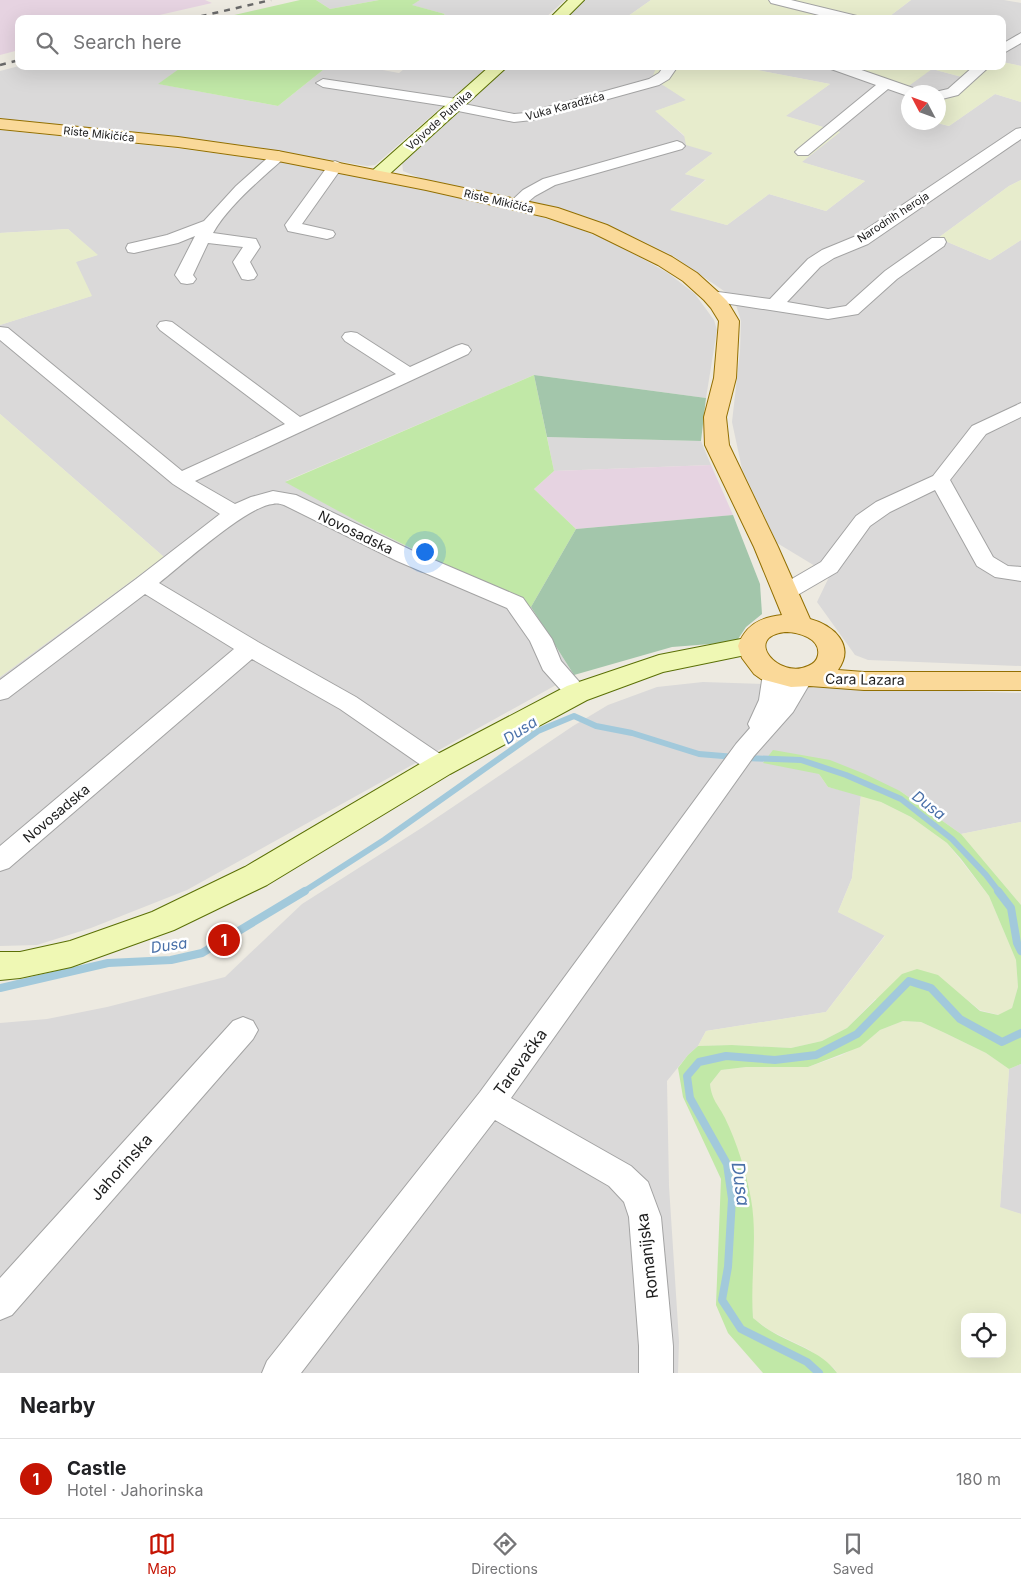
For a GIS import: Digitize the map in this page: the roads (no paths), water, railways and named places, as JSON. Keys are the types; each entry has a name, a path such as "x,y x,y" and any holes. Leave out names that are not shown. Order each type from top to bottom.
{"main road":[{"path":"560,15 577,0"},
{"name":"Vojvode Putnika","path":"378,175 455,104 495,70"},
{"name":"Riste Mikičića","path":"0,124 178,142 336,166 551,212 615,236 665,261 690,277 711,296 720,305 729,321 724,378 715,417 717,445 766,547 799,624"},
{"name":"Riste Mikičića","path":"764,653 772,604 766,547"},
{"path":"0,966 20,965 71,954 163,921 256,876 440,766 577,693 631,674 719,665 764,653 783,623 799,624 823,635 834,652 828,667 806,677 764,653"},
{"name":"Cara Lazara","path":"834,652 838,658 865,670 920,679"},
{"name":"Cara Lazara","path":"806,677 864,681 920,679 1021,681"}],"street":[{"path":"775,0 836,15"},
{"path":"1006,47 1021,37"},
{"name":"Vuka Karadžića","path":"323,83 455,104 514,118 527,117 654,82 664,76 668,70"},
{"path":"847,70 901,89"},
{"path":"946,94 953,92 978,70"},
{"path":"803,152 886,84"},
{"name":"Narodnih heroja","path":"774,305 814,263 828,254 862,240 1021,132"},
{"path":"516,204 529,193 549,182 677,146"},
{"path":"187,278 184,275 186,268 207,231 242,189 278,156"},
{"path":"327,234 294,228 293,224 336,166"},
{"path":"134,248 207,231 250,243 252,247 241,262 248,275"},
{"path":"711,296 828,314 852,310 891,275 938,242"},
{"path":"166,326 298,425"},
{"path":"2,332 180,480 234,513"},
{"path":"351,337 409,374"},
{"path":"180,480 462,350"},
{"path":"786,592 829,567 862,521 883,507 940,480 979,430 1021,409"},
{"path":"940,480 985,561 1003,572 1021,574"},
{"name":"Novosadska","path":"0,692 144,584 234,513 258,501 273,497 289,499 405,556 514,603 541,639 551,664 577,693"},
{"path":"144,584 250,648 348,703 440,766"},
{"name":"Novosadska","path":"0,861 250,648"},
{"path":"741,756 771,700 764,653"},
{"path":"741,756 806,677"},
{"name":"Tarevačka","path":"279,1373 491,1102 741,756"},
{"name":"Jahorinska","path":"0,1303 243,1030"},
{"name":"Romanijska","path":"491,1102 620,1176 637,1193 645,1217 656,1346 656,1373"}],"waterway":[{"name":"Dusa","path":"303,892 384,840 538,731 574,716 596,726 632,733 699,754 735,757"},
{"name":"Dusa","path":"745,758 801,760 846,775 901,799 952,839 986,875 999,892"},
{"name":"Dusa","path":"0,988 108,963 171,960 202,953 305,891"},
{"name":"Dusa","path":"998,891 1011,908 1017,943 1021,951"},
{"name":"Dusa","path":"819,1373 807,1362 741,1329 722,1300 728,1267 732,1199 727,1164 690,1098 687,1076 699,1062 726,1056 775,1060 816,1055 857,1034 909,981 931,988 960,1019 1002,1042 1021,1033"}],"railway":[{"path":"206,15 271,0"},
{"path":"0,65 15,61"}],"place":[{"name":"Castle","path":"224,940"}]}
